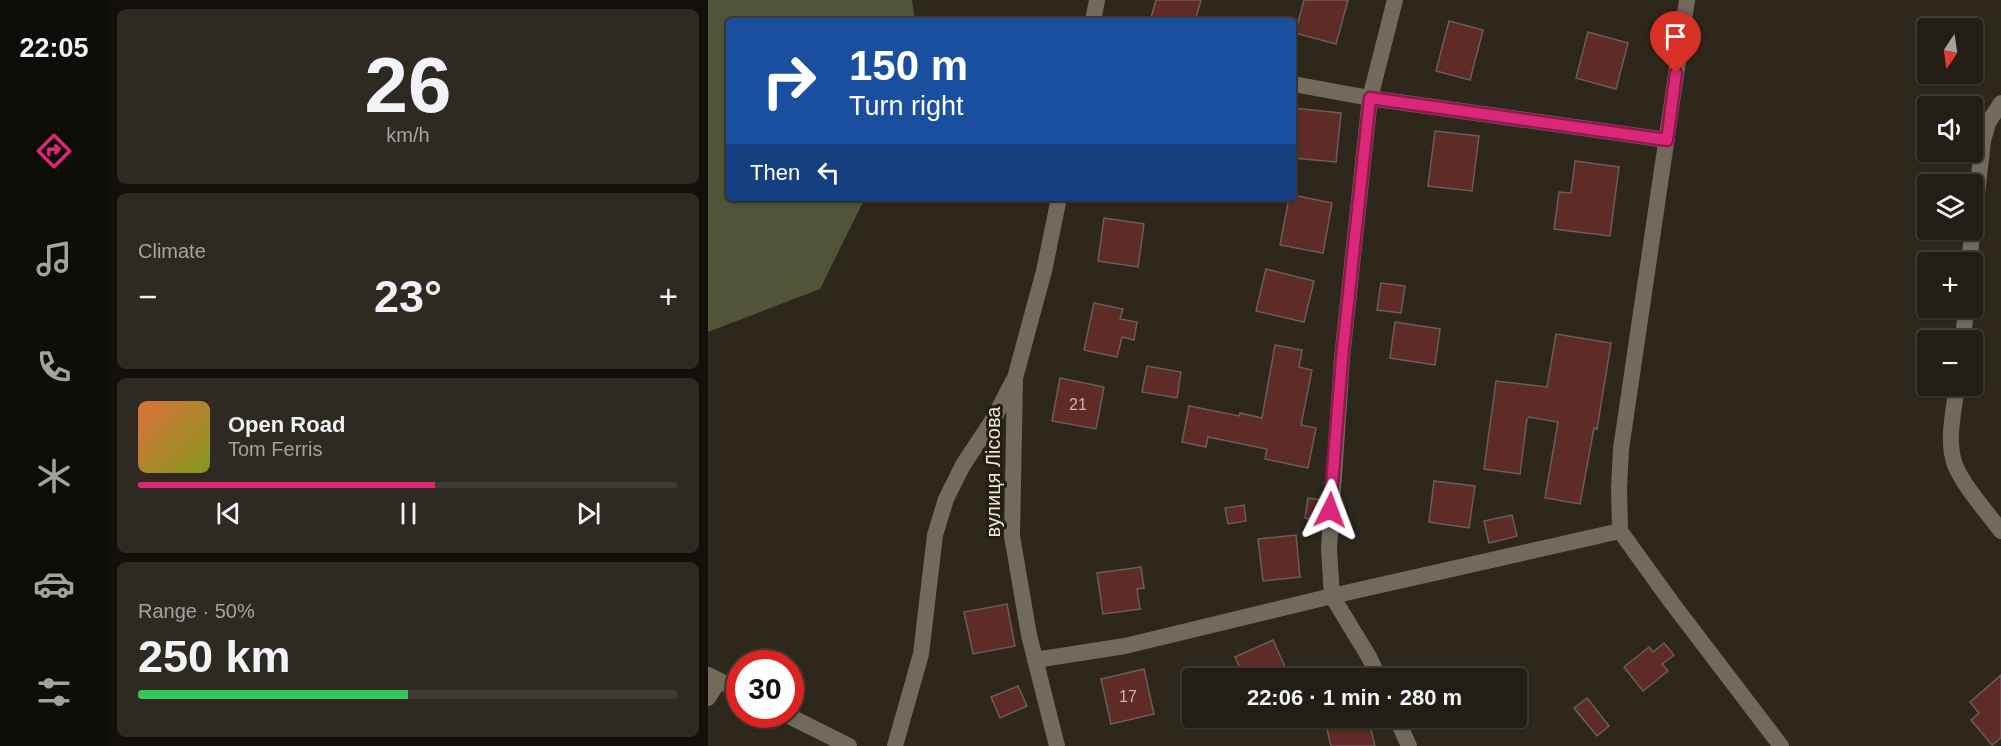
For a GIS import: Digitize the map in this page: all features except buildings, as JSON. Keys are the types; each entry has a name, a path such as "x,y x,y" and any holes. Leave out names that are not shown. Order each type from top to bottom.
{"street":[{"path":"1094,18 1097,0"},
{"path":"1375,668 1332,596 1329,549 1342,358 1370,98 1395,0"},
{"path":"1687,0 1621,449 1618,488 1620,531 1781,746"},
{"path":"1296,85 1370,98 1667,140"},
{"path":"1970,252 1983,141 1988,123 2001,104"},
{"name":"вулиця Лісова","path":"1057,746 1035,660 1012,536 1015,378 1044,271 1058,201"},
{"path":"895,746 921,654 935,535 946,500 963,465 994,418 1015,378"},
{"path":"1955,396 1952,419 1952,448 1955,463 1960,475 2001,531"},
{"path":"1035,660 1125,646 1332,596 1620,531"},
{"path":"708,698 713,678"},
{"path":"804,724 849,746"},
{"path":"1401,728 1409,746"}],"green space":[{"path":"708,0 912,0 915,18 726,18 726,201 864,201 820,289 708,332"}],"route":[{"path":"1330,510 1342,358 1370,98 1667,140 1676,73"}]}
